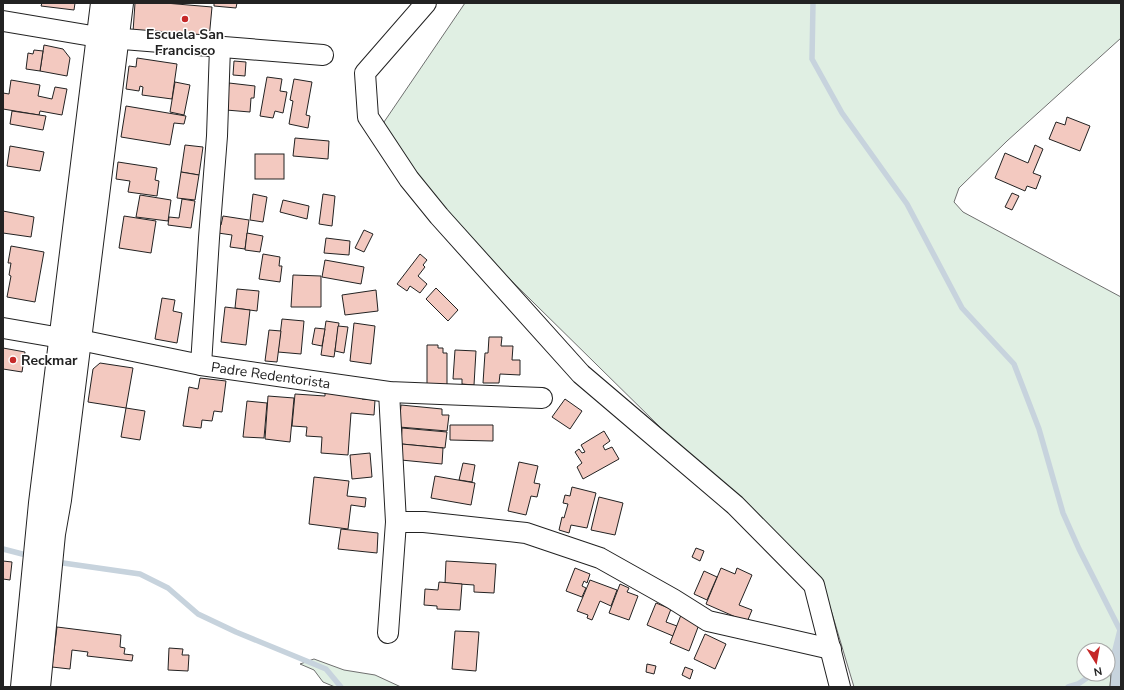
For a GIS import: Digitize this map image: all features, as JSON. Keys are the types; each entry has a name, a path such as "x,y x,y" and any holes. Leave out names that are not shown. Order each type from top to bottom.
{"main road":[{"path":"39,687 40,595 46,535 107,38 102,3"},
{"path":"107,38 122,3"},
{"path":"22,687 40,595"}],"street":[{"path":"426,3 365,73 368,117 409,179 439,216 581,374 735,505 814,585 840,687"},
{"path":"3,21 107,38 323,55"},
{"path":"201,365 208,246 217,136 220,47"},
{"name":"Padre Redentorista","path":"3,328 70,339 201,365 389,392 542,398"},
{"path":"388,634 396,522 389,392"},
{"path":"396,522 424,522 526,533 600,558 673,599 708,621 831,649"}],"green space":[{"path":"465,3 1121,3 1121,38 1007,141 959,188 954,202 963,212 1121,297 1121,625 1116,646 1116,642 1076,642 1076,682 1110,682 1110,687 854,687 831,610 784,549 410,181 397,161 384,122"},
{"path":"314,659 344,670 375,675 401,687 335,687 323,682 314,670 300,664"}],"shaded area":[{"path":"1121,625 1121,687 1110,687 1110,682 1116,682 1116,646"}],"building":[{"path":"42,3 75,3 74,10 41,6"},
{"path":"135,3 165,3 212,7 209,39 133,32"},
{"path":"214,3 237,3 236,8 214,6"},
{"path":"44,45 63,49 70,58 67,76 40,71"},
{"path":"34,50 43,51 40,71 26,69 28,53 33,54"},
{"path":"137,58 177,64 172,99 142,95 143,87 140,86 139,91 126,89 129,66 136,67"},
{"path":"234,61 246,62 245,76 233,75"},
{"path":"267,77 282,79 280,91 287,92 283,113 275,111 273,118 260,116"},
{"path":"294,79 312,82 306,115 310,116 308,128 289,124 293,101 290,100"},
{"path":"11,80 40,85 38,96 52,99 55,87 67,89 62,115 40,111 39,115 3,109 3,93 9,94"},
{"path":"175,82 190,85 184,115 170,112"},
{"path":"229,83 255,86 254,98 251,98 250,112 226,110"},
{"path":"126,106 186,116 184,124 174,123 170,145 121,137"},
{"path":"12,111 46,116 43,130 10,124"},
{"path":"1067,117 1090,126 1080,151 1049,139 1056,122 1065,125"},
{"path":"295,138 329,141 328,159 293,156"},
{"path":"185,145 203,147 199,175 181,172"},
{"path":"1035,145 1043,149 1033,173 1041,176 1036,189 1027,186 1025,191 995,178 1005,153 1028,163"},
{"path":"10,146 44,152 40,171 7,166"},
{"path":"255,154 284,154 284,179 255,179"},
{"path":"118,162 157,168 155,180 159,181 157,196 128,192 130,181 116,179"},
{"path":"181,172 199,175 195,200 177,198"},
{"path":"1012,193 1019,196 1012,210 1005,207"},
{"path":"253,194 267,197 263,222 250,220"},
{"path":"323,194 335,196 332,226 319,224"},
{"path":"140,195 171,200 168,221 136,217"},
{"path":"182,199 195,201 191,228 168,225 169,217 179,218"},
{"path":"283,200 309,206 307,219 280,212"},
{"path":"3,211 34,217 31,237 3,233"},
{"path":"124,216 156,221 151,253 119,248"},
{"path":"223,216 249,220 245,249 230,247 232,235 218,233 219,224 221,225"},
{"path":"364,230 373,234 364,252 355,248"},
{"path":"247,233 263,236 260,252 245,250"},
{"path":"326,238 350,241 349,255 324,253"},
{"path":"11,246 44,252 35,302 7,297 11,276 9,275 11,263 8,263"},
{"path":"263,254 280,257 279,266 282,266 280,282 259,279"},
{"path":"420,254 427,260 423,265 425,267 418,276 427,284 420,293 410,286 407,291 397,284"},
{"path":"325,260 364,267 361,284 322,277"},
{"path":"293,275 321,276 321,307 291,307"},
{"path":"436,288 458,310 448,321 426,299"},
{"path":"237,289 259,291 257,311 235,308"},
{"path":"376,290 378,311 345,315 342,295"},
{"path":"162,298 175,300 173,311 182,313 177,343 155,339"},
{"path":"225,307 250,310 246,345 221,342"},
{"path":"282,319 304,321 301,354 278,352"},
{"path":"326,321 339,323 334,357 321,355"},
{"path":"354,323 375,326 371,364 350,361"},
{"path":"338,326 348,327 344,353 335,351"},
{"path":"315,328 325,329 322,346 312,344"},
{"path":"269,330 281,331 277,362 265,361"},
{"path":"489,337 502,337 501,346 513,346 512,360 520,360 520,375 500,374 499,383 483,383 485,353 488,353"},
{"path":"427,345 438,345 438,348 443,348 443,353 447,353 447,385 427,385"},
{"name":"Reckmar","path":"3,348 25,352 22,372 3,369"},
{"path":"455,350 476,351 474,385 462,384 462,379 453,379"},
{"path":"100,363 133,368 126,408 88,402 93,369"},
{"path":"200,378 226,381 222,412 214,411 212,421 202,420 201,428 183,426 189,387 198,389"},
{"path":"325,393 363,395 362,399 375,400 374,415 351,413 348,455 321,453 322,437 306,436 307,427 292,426 295,394 325,396"},
{"path":"268,396 294,398 290,442 265,439"},
{"path":"565,399 582,411 570,429 552,417"},
{"path":"247,401 267,403 264,438 243,437"},
{"path":"401,405 442,409 442,415 449,415 447,431 399,427"},
{"path":"126,408 145,411 140,440 121,437"},
{"path":"450,425 493,425 493,441 450,440"},
{"path":"402,428 447,432 445,448 401,444"},
{"path":"604,431 610,441 603,446 605,450 612,447 619,459 583,479 577,467 582,463 575,452 579,449 582,453 585,452 581,445"},
{"path":"402,444 443,448 442,464 401,460"},
{"path":"370,453 372,477 352,479 350,455"},
{"path":"519,462 538,466 534,483 540,484 537,497 531,496 526,515 508,511"},
{"path":"463,463 475,465 472,482 459,480"},
{"path":"435,476 475,483 471,505 431,498"},
{"path":"314,477 349,481 347,496 366,498 365,507 351,505 348,529 309,524"},
{"path":"572,487 596,493 587,528 571,525 569,533 559,530 562,517 564,518 568,504 563,503 565,495 570,496"},
{"path":"599,497 623,503 615,535 591,530"},
{"path":"341,529 378,533 377,553 338,549"},
{"path":"696,548 704,551 700,561 692,557"},
{"path":"3,561 12,562 10,580 3,579"},
{"path":"446,561 496,564 494,593 474,592 474,585 445,583"},
{"path":"575,568 590,574 587,583 584,581 582,586 586,588 582,597 566,591"},
{"path":"721,568 735,574 737,568 752,575 739,605 752,610 747,622 706,604"},
{"path":"704,571 717,577 707,600 694,594"},
{"path":"590,580 617,590 611,606 600,601 592,620 587,618 588,615 577,611"},
{"path":"439,582 462,584 460,610 437,609 437,606 424,605 425,589 438,590"},
{"path":"620,584 629,588 627,592 638,596 629,620 609,613"},
{"path":"656,603 671,609 666,622 677,626 673,636 647,625"},
{"path":"681,615 700,622 689,651 670,643"},
{"path":"57,627 121,635 120,647 125,648 124,654 133,655 132,661 87,656 88,652 72,650 70,669 52,667"},
{"path":"455,631 479,632 476,671 452,669"},
{"path":"705,634 726,644 715,669 694,659"},
{"path":"169,648 183,649 182,655 189,655 188,671 168,670"},
{"path":"647,664 656,666 654,674 646,672"},
{"path":"685,667 693,670 690,679 682,675"}],"waterway":[{"path":"813,3 812,59 842,113 907,204 962,308 1014,364 1039,429 1063,513 1079,549 1120,630 1112,662 1121,671"},
{"path":"3,549 30,556"},
{"path":"56,562 140,574 168,588 198,614 236,632 326,669 341,687"},
{"path":"1068,687 1081,682"}],"place":[{"name":"Escuela San Francisco","path":"185,19"},
{"name":"Reckmar","path":"13,360"}]}
